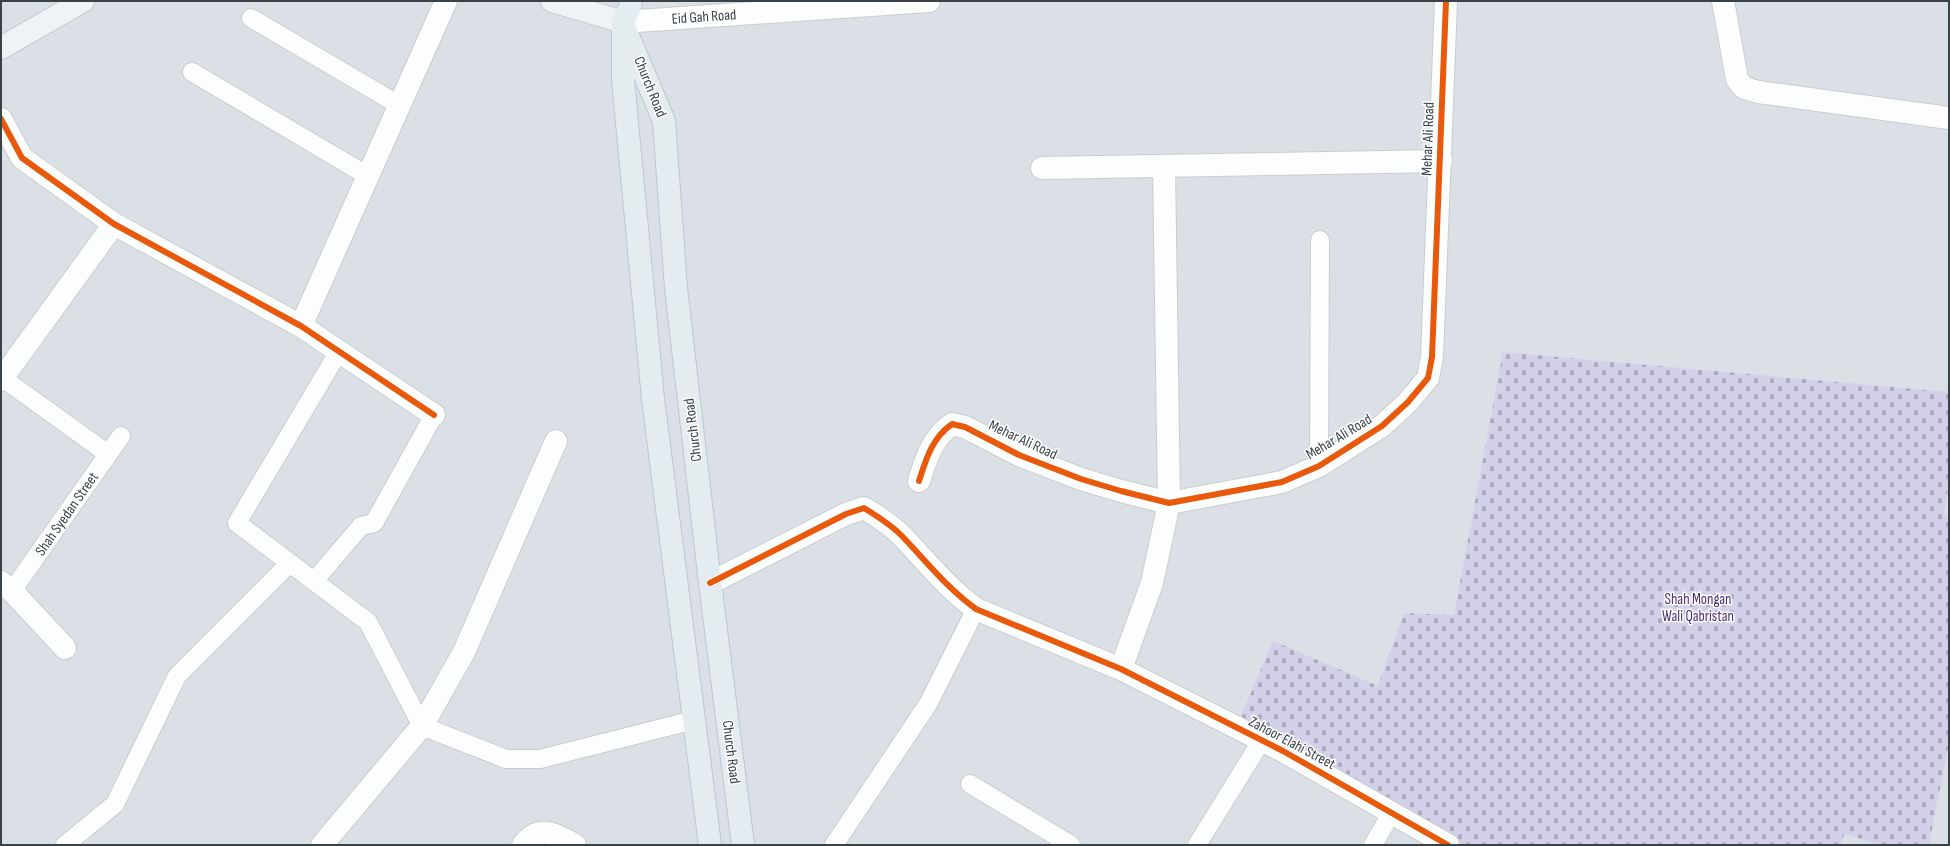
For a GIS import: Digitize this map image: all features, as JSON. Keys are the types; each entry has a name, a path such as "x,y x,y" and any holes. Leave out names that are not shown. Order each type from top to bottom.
{"main road":[{"path":"1,48 83,1"},
{"path":"552,1 623,22"},
{"name":"Church Road","path":"631,1 630,7 623,22 623,80 652,391 710,845"},
{"name":"Church Road","path":"623,22 664,121 676,288 710,583 743,845"}],"street":[{"path":"301,326 446,1"},
{"name":"Eid Gah Road","path":"623,22 929,1"},
{"name":"Mehar Ali Road","path":"919,481 930,448 945,429 952,424 965,427 1019,455 1081,480 1121,492 1169,503 1282,482 1319,466 1382,426 1408,402 1428,378 1432,352 1441,161 1446,1"},
{"path":"1723,1 1737,79 1744,88 1758,92 1949,118"},
{"path":"1,120 22,158 114,224 301,326 434,415"},
{"path":"1042,168 1441,161"},
{"path":"1121,670 1152,582 1169,503 1164,166"},
{"path":"2,378 114,224"},
{"path":"322,845 422,726 464,652 556,441"},
{"name":"Zahoor Elahi Street","path":"710,583 846,514 864,508 883,520 901,535 933,571 963,600 976,609 1121,670 1262,740 1392,812 1448,845"},
{"path":"7,587 65,648"},
{"path":"523,845 532,835 545,832 561,837 575,845"}],"lane":[{"path":"251,18 399,105"},
{"path":"192,72 368,176"},
{"path":"1319,466 1320,240"},
{"path":"338,351 237,523 368,622 422,726 506,759 540,759 694,720"},
{"path":"2,378 108,454"},
{"path":"314,581 361,526 374,523 434,415"},
{"name":"Shah Syedan Street","path":"7,587 121,436"},
{"path":"65,845 115,804 177,676 290,562"},
{"path":"834,845 928,704 976,609"},
{"path":"1197,845 1262,740"},
{"path":"970,784 1071,845"},
{"path":"1373,845 1392,812"}],"shaded area":[{"path":"1,1 1949,1 1949,845 1,845"}],"green space":[{"name":"Shah Mongan Wali Qabristan","path":"1503,352 1949,392 1949,483 1944,515 1949,516 1949,743 1929,845 1882,845 1844,834 1840,845 1449,845 1236,728 1273,641 1378,686 1404,613 1454,615"}],"cycle path":[{"path":"919,481 927,457 935,442 939,436 952,424 965,427 1019,455 1081,479 1169,503 1282,482 1319,466 1382,426 1408,402 1428,378 1432,357 1446,1"},
{"path":"1,119 22,158 114,224 301,326 434,415"},
{"path":"710,583 846,514 864,508 897,531 946,583 976,609 1121,669 1283,751 1448,845"}]}
